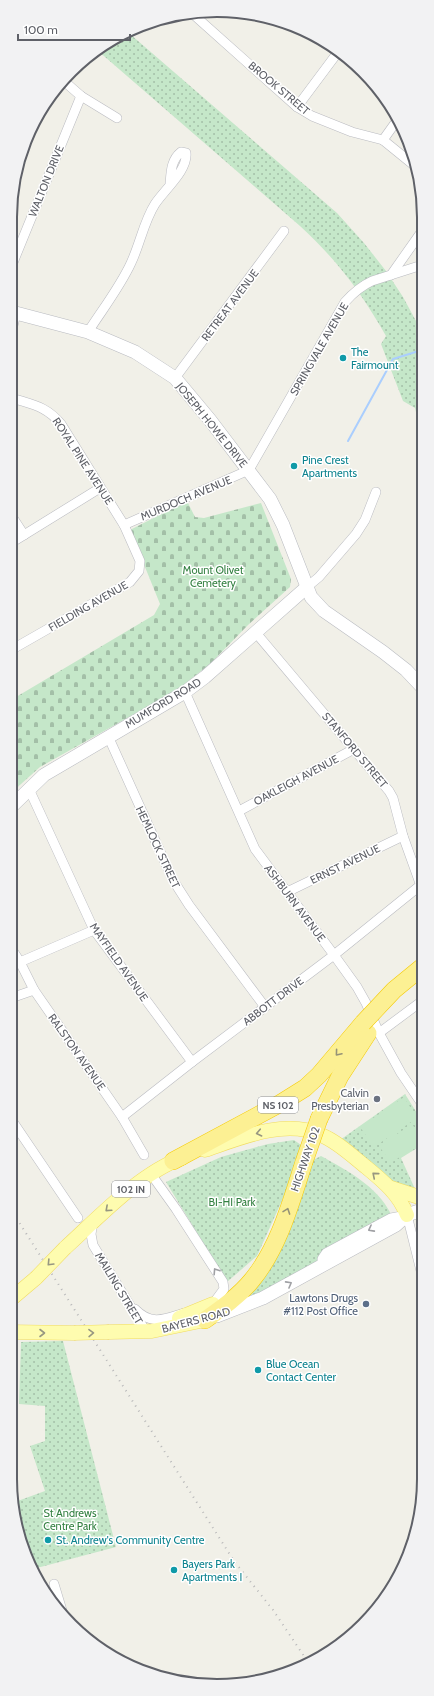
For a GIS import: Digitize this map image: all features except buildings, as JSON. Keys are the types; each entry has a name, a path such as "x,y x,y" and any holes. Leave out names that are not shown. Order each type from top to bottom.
{"highway":[{"name":"HIGHWAY 102","path":"205,1320 229,1303 252,1280 263,1265 282,1227 319,1119 340,1076 394,990 417,971"},
{"name":"HIGHWAY 102","path":"173,1161 281,1103 304,1088 370,1030 401,997 417,984"},
{"name":"NS 102","path":"216,1300 242,1284 258,1268 272,1247"}],"main road":[{"name":"JOSEPH HOWE DRIVE","path":"17,313 88,332 135,352 175,378 210,420 270,499 283,525 311,597 324,611 383,652 406,670 417,682"},
{"name":"MUMFORD ROAD","path":"17,801 44,775 108,736 186,692 256,633 307,587"},
{"path":"307,587 318,592 331,606 406,659 417,670"},
{"path":"283,609 302,605 312,606 324,611"},
{"path":"173,1161 256,1134 280,1129 304,1129 321,1134 335,1142 391,1188 401,1202 407,1215"},
{"name":"102 IN","path":"17,1294 36,1278 65,1248 122,1196 151,1174 173,1161"},
{"path":"391,1188 417,1196"},
{"name":"BAYERS ROAD","path":"17,1332 74,1333 152,1331 205,1320 255,1302 396,1225 407,1215 417,1212"},
{"name":"NS 102","path":"145,1330 151,1326 192,1314 216,1300"}],"street":[{"name":"BROOK STREET","path":"197,18 297,106 312,116 352,132 383,140 409,161"},
{"path":"297,106 335,56"},
{"path":"68,84 81,96 117,118"},
{"name":"WALTON DRIVE","path":"17,253 81,96"},
{"path":"383,140 394,125"},
{"path":"88,332 128,269 150,213 170,184"},
{"name":"RETREAT AVENUE","path":"175,378 284,231"},
{"path":"391,275 417,238"},
{"name":"SPRINGVALE AVENUE","path":"249,470 345,302 364,284 417,267"},
{"name":"ROYAL PINE AVENUE","path":"17,400 45,409 53,414 61,424 124,525"},
{"name":"MURDOCH AVENUE","path":"124,525 249,470"},
{"path":"17,540 100,488"},
{"path":"307,587 319,577 356,534 364,520 376,492"},
{"path":"17,525 24,536"},
{"name":"FIELDING AVENUE","path":"17,647 130,582 139,571 140,561 124,525"},
{"name":"STANFORD STREET","path":"256,633 354,749 393,798 403,836 417,874"},
{"name":"ASHBURN AVENUE","path":"186,692 255,849 334,954 366,1003 370,1030 417,1097"},
{"name":"HEMLOCK STREET","path":"108,736 173,880 189,905 265,1007"},
{"name":"OAKLEIGH AVENUE","path":"239,811 354,749"},
{"name":"MAYFIELD AVENUE","path":"29,789 94,930 192,1062"},
{"name":"ERNST AVENUE","path":"287,892 403,836"},
{"name":"ABBOTT DRIVE","path":"122,1117 417,888"},
{"path":"20,962 94,930"},
{"name":"RALSTON AVENUE","path":"17,957 34,990 122,1117 144,1155"},
{"path":"17,996 34,990"},
{"path":"370,1030 417,1003"},
{"path":"17,1129 78,1218"},
{"path":"151,1174 176,1209 223,1282 224,1289 216,1300"},
{"path":"407,1215 417,1256"},
{"name":"MAILING STREET","path":"93,1222 91,1234 93,1245 145,1330"},
{"name":"BAYERS ROAD","path":"126,1299 144,1317 152,1320 159,1320 200,1307 216,1300"},
{"path":"54,1584 59,1603"}],"green space":[{"path":"132,36 337,213 364,243 386,271 403,297 417,323 417,416 415,408 403,401 381,344 386,336 367,305 348,277 326,251 300,226 101,54"},
{"name":"Mount Olivet Cemetery","path":"187,501 195,517 204,518 261,503 291,579 290,587 248,625 210,664 177,690 40,767 17,788 17,696 154,615 160,604 130,530"},
{"path":"405,1094 417,1113 417,1148 401,1158 415,1189 401,1188 340,1140"},
{"path":"404,1097 417,1118 374,1147 360,1127"},
{"path":"412,1124 417,1132 417,1145 391,1163 379,1146"},
{"name":"BI-HI Park","path":"294,1140 301,1145 284,1196 257,1256 227,1282 166,1182 221,1157 268,1144"},
{"path":"321,1156 370,1187 385,1204 391,1214 317,1263 251,1299 233,1305 313,1160"},
{"name":"St Andrews Centre Park","path":"63,1341 116,1547 38,1568 32,1556 24,1531 18,1501 45,1491 30,1446 45,1441 45,1406 19,1404 21,1342"}],"waterway":[{"path":"348,441 393,359 417,352"}],"railway":[{"path":"17,1219 234,1561 273,1610 305,1658"}],"place":[{"name":"The Fairmount","path":"343,358"},
{"name":"Pine Crest Apartments","path":"294,466"},
{"name":"Calvin Presbyterian","path":"377,1099"},
{"name":"Lawtons Drugs #112 Post Office","path":"366,1304"},
{"name":"Blue Ocean Contact Center","path":"258,1370"},
{"name":"St. Andrew's Community Centre","path":"48,1540"},
{"name":"Bayers Park Apartments I","path":"174,1570"}]}
